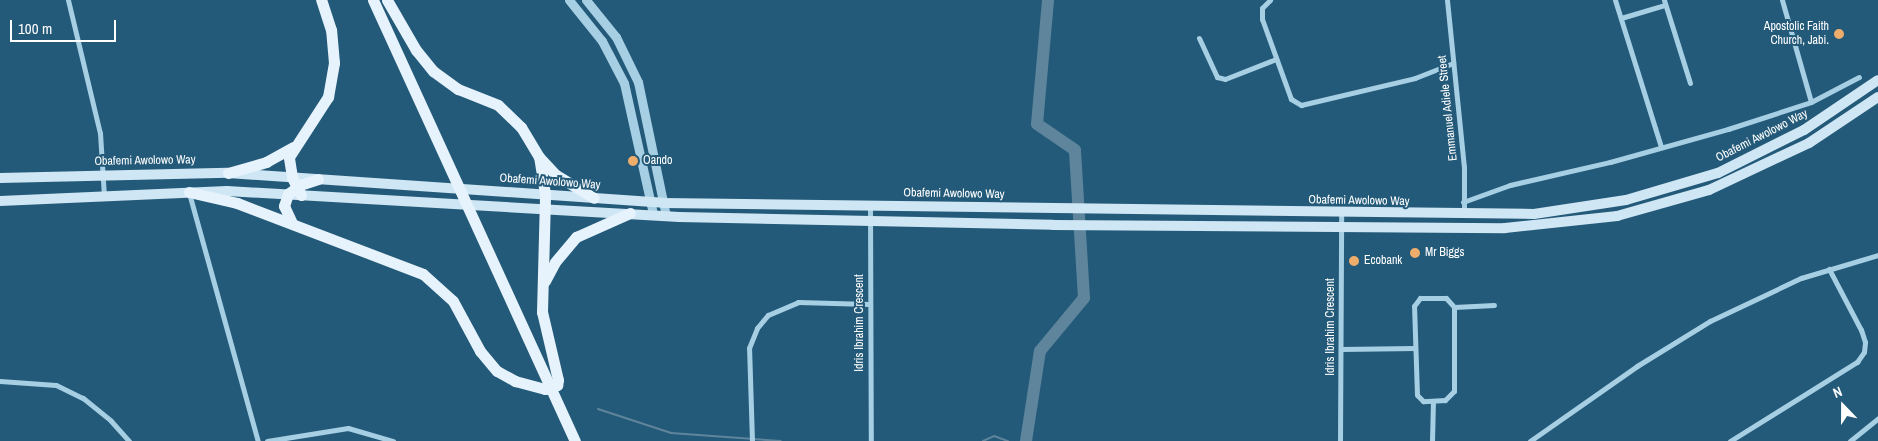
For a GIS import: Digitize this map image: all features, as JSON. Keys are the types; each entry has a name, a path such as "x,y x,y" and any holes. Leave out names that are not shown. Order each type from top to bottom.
{"main road":[{"path":"295,188 288,156 320,111 333,79 334,47 321,0"},
{"path":"373,0 574,441"},
{"path":"387,0 424,63 445,82 498,105 510,115 539,156 567,183 594,198"},
{"path":"1859,95 1878,71"},
{"name":"Obafemi Awolowo Way","path":"318,179 663,203 1128,208 1341,213 1464,214 1553,212 1657,193 1751,158 1804,130 1859,95 1878,80"},
{"name":"Obafemi Awolowo Way","path":"0,178 105,174 228,173 295,188 401,201 504,205 666,216 1053,225 1505,228 1578,222 1648,209 1742,178 1809,143 1878,97"},
{"path":"1863,108 1878,104"},
{"path":"228,173 266,162 293,147"},
{"path":"539,156 545,194 542,287 544,326 558,380 550,388"},
{"path":"292,223 284,206 295,188 318,179"},
{"name":"Obafemi Awolowo Way","path":"0,201 295,188"},
{"path":"189,192 225,199 423,274 457,306 480,351 497,371 522,383 550,388"},
{"path":"542,287 555,262 576,238 630,213"}],"street":[{"path":"68,0 100,133 105,174 104,196"},
{"path":"569,0 602,40 624,83 653,214"},
{"path":"586,0 616,37 638,82 666,216"},
{"path":"1270,0 1262,8 1262,19 1276,59 1291,99 1307,105 1415,78 1453,63"},
{"name":"Emmanuel Adiele Street","path":"1447,0 1464,167 1464,214"},
{"path":"1616,0 1661,147"},
{"path":"1782,0 1811,102"},
{"path":"1621,18 1664,2 1690,84"},
{"path":"1199,38 1217,77 1225,79 1276,59"},
{"path":"1463,202 1510,185 1661,147 1811,102 1859,77"},
{"path":"189,192 258,441"},
{"name":"Idris Ibrahim Crescent","path":"870,205 871,441"},
{"name":"Idris Ibrahim Crescent","path":"1340,441 1341,213"},
{"path":"1530,441 1637,366 1710,321 1755,297 1829,269 1878,255"},
{"path":"1730,441 1857,362 1864,352 1865,342 1861,330 1829,269"},
{"path":"1420,298 1446,298 1454,307 1454,391 1445,400 1423,400 1417,395 1415,348 1416,301 1420,298"},
{"path":"752,441 749,348 757,328 768,315 798,302 869,304"},
{"path":"1454,307 1494,306"},
{"path":"1341,349 1415,348"},
{"path":"0,381 56,385 84,398 111,421 129,441"},
{"path":"1432,441 1433,401"},
{"path":"1850,441 1878,418"},
{"path":"267,441 348,428 393,441"}],"waterway":[{"path":"1026,441 1040,351 1084,298 1075,150 1037,124 1048,0"},
{"path":"598,409 671,433 781,441"},
{"path":"983,441 994,436 1008,441"}],"place":[{"name":"Apostolic Faith Church, Jabi.","path":"1839,34"},
{"name":"Oando","path":"633,161"},
{"name":"Mr Biggs","path":"1415,253"},
{"name":"Ecobank","path":"1354,261"}]}
